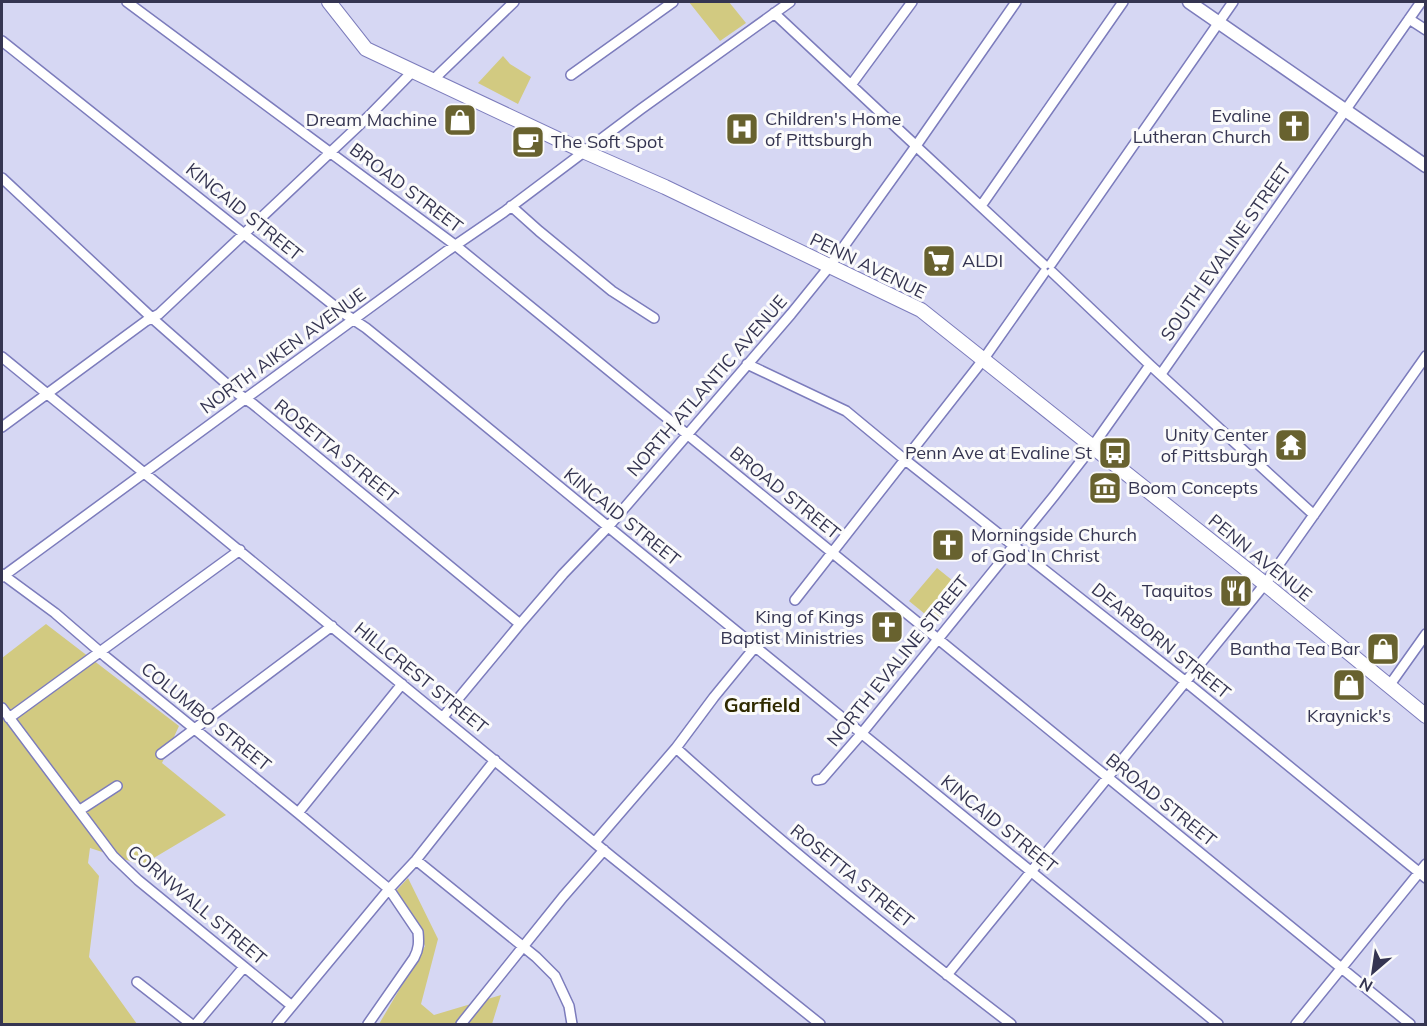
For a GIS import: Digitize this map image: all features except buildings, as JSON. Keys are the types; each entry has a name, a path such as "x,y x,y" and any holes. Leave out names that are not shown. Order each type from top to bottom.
{"main road":[{"name":"PENN AVENUE","path":"329,2 366,49 664,187 921,310 1265,584 1425,716"}],"street":[{"name":"BROAD STREET","path":"127,2 455,245 1410,1024"},
{"path":"433,80 514,2"},
{"path":"571,75 673,2"},
{"name":"NORTH AIKEN AVENUE","path":"2,575 790,2"},
{"path":"851,85 912,2"},
{"name":"NORTH ATLANTIC AVENUE","path":"443,717 520,624 608,527 829,267 1017,2"},
{"path":"981,206 1122,2"},
{"path":"1189,2 1425,166"},
{"path":"795,600 983,360 1233,2"},
{"name":"SOUTH EVALINE STREET","path":"1161,374 1421,2"},
{"path":"774,13 1314,516"},
{"path":"1409,19 1425,30"},
{"name":"KINCAID STREET","path":"2,41 394,350 1218,1024"},
{"path":"2,427 159,314 371,114 413,71"},
{"name":"ROSETTA STREET","path":"2,178 152,318 245,399 520,624"},
{"path":"511,206 612,291 654,318"},
{"path":"947,975 1265,584 1425,356"},
{"name":"HILLCREST STREET","path":"2,357 820,1024"},
{"name":"DEARBORN STREET","path":"747,364 846,411 1186,682 1422,876"},
{"path":"1092,447 1150,365"},
{"name":"NORTH EVALINE STREET","path":"817,780 822,779 862,733 1092,447"},
{"path":"9,718 240,550"},
{"name":"COLUMBO STREET","path":"2,575 55,613 389,889 418,932 418,950 368,1024"},
{"path":"161,754 332,626"},
{"path":"1389,686 1425,634"},
{"path":"595,842 676,748 755,647"},
{"path":"298,813 402,684"},
{"name":"CORNWALL STREET","path":"2,708 113,856 138,880 292,1006"},
{"name":"ROSETTA STREET","path":"676,748 771,832 1011,1024"},
{"path":"277,1024 389,889 416,860 495,760"},
{"path":"80,810 117,786"},
{"path":"461,1024 563,897 604,850"},
{"path":"416,860 536,957 555,976 569,1006 572,1024"},
{"path":"1296,1024 1422,876 1425,864"},
{"path":"196,1024 244,967"},
{"path":"137,982 191,1024"}],"shaded area":[{"path":"689,2 729,2 746,23 720,41"},
{"path":"503,56 510,64 531,77 518,104 478,83"},
{"path":"937,568 963,589 936,623 909,601"},
{"path":"46,624 179,726 162,763 226,815 142,865 90,848 88,863 99,876 89,957 137,1024 2,1024 2,658"},
{"path":"408,878 438,939 421,1004 434,1015 501,995 492,1024 379,1024 425,946 396,891"}],"place":[{"name":"Dream Machine","path":"460,120"},
{"name":"Evaline Lutheran Church","path":"1294,126"},
{"name":"Children's Home of Pittsburgh","path":"742,129"},
{"name":"The Soft Spot","path":"528,142"},
{"name":"ALDI","path":"939,261"},
{"name":"Unity Center of Pittsburgh","path":"1291,445"},
{"name":"Penn Ave at Evaline St","path":"1115,453"},
{"name":"Boom Concepts","path":"1105,488"},
{"name":"Morningside Church of God In Christ","path":"948,545"},
{"name":"Taquitos","path":"1236,591"},
{"name":"King of Kings Baptist Ministries","path":"887,627"},
{"name":"Bantha Tea Bar","path":"1383,649"},
{"name":"Kraynick's","path":"1349,685"}],"district":[{"name":"Garfield","path":"762,705"}]}
